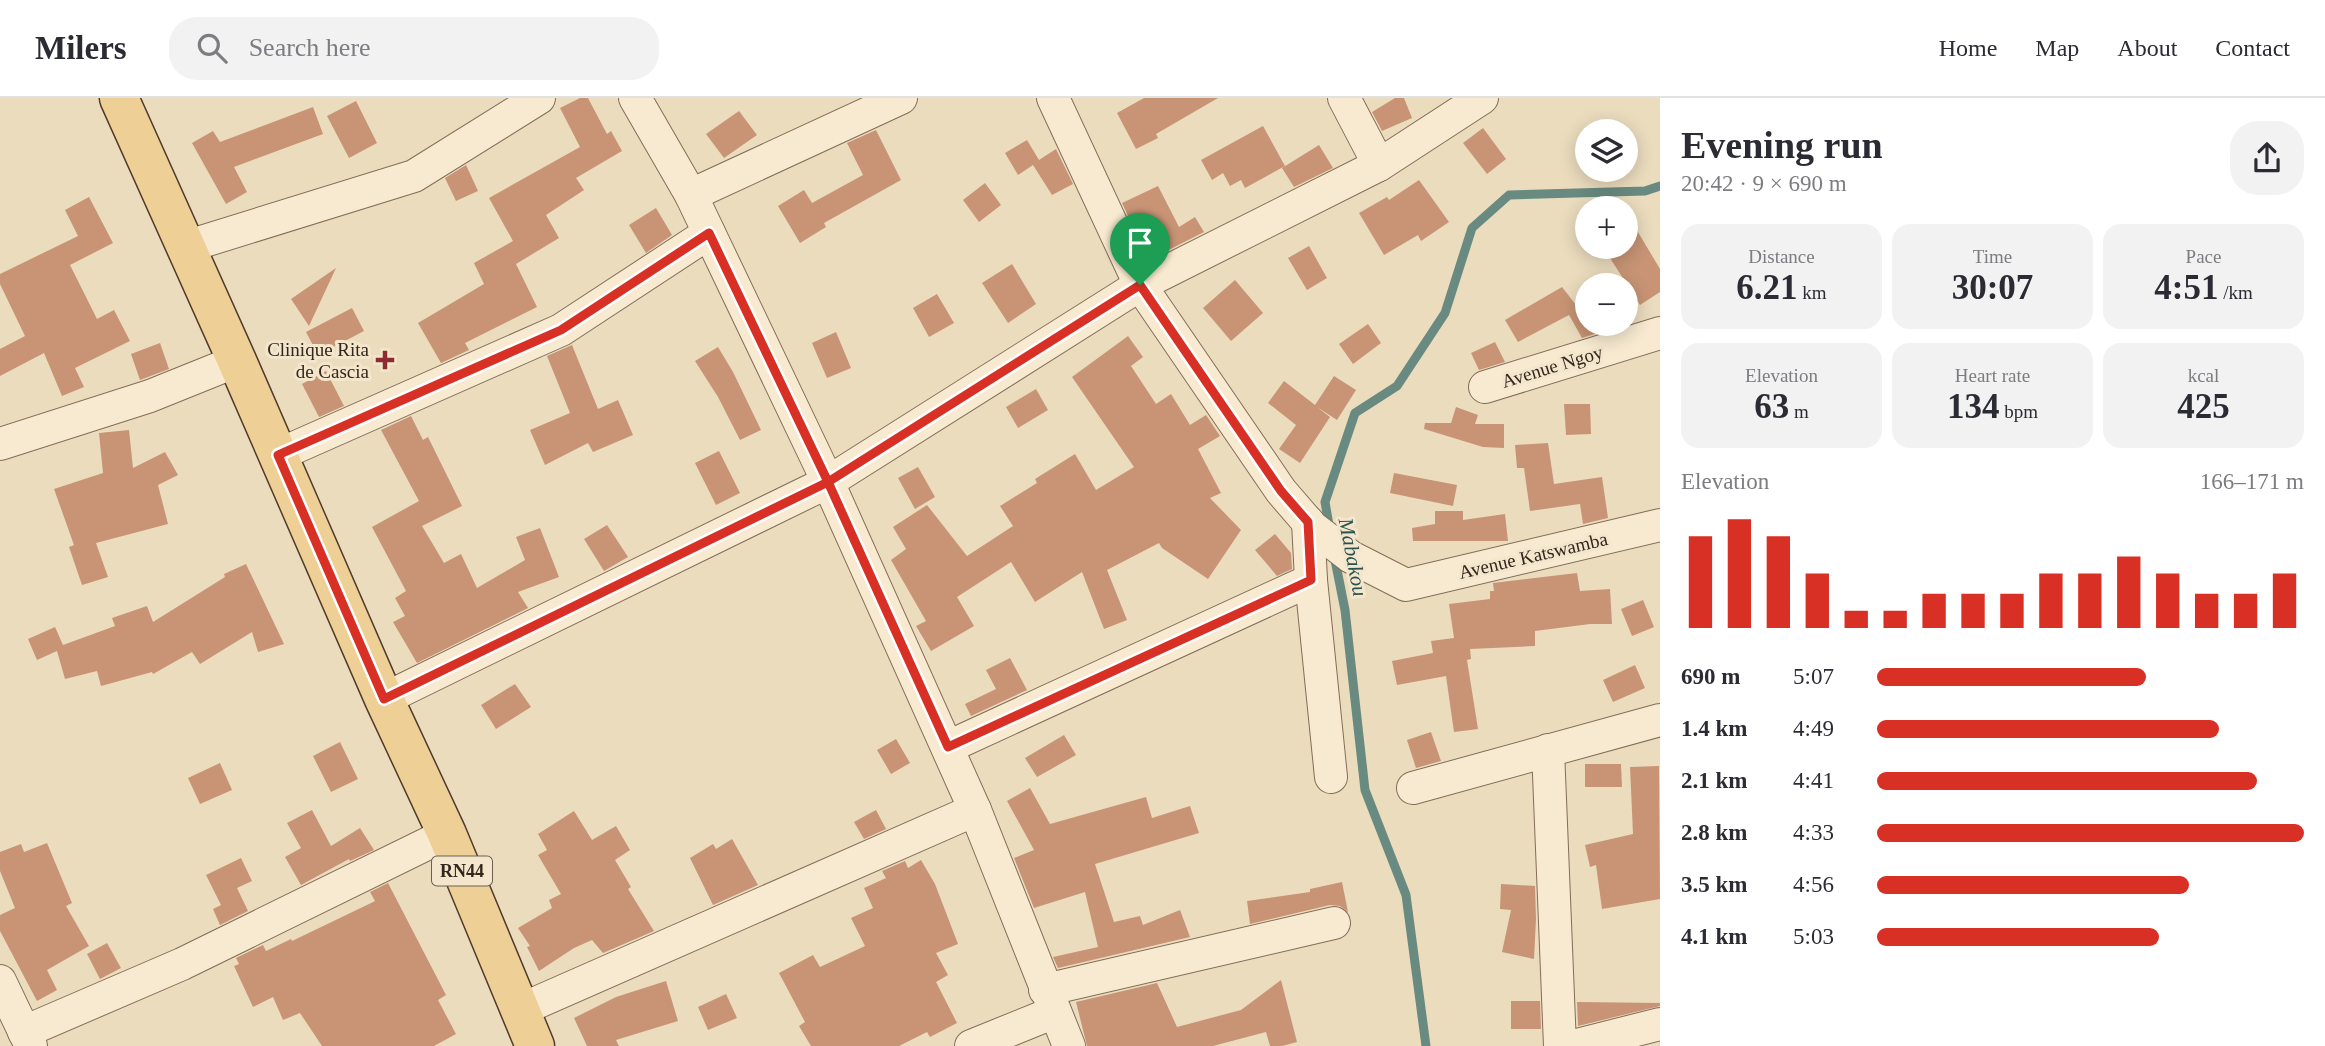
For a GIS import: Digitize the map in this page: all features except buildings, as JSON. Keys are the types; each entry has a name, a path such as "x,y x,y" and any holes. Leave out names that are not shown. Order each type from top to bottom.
{"main road":[{"name":"RN44","path":"118,98 237,361 384,699 447,834 535,1046"}],"street":[{"path":"185,247 414,176 539,98"},
{"path":"635,98 691,195 828,482 975,810 1069,1046"},
{"path":"691,195 901,98"},
{"path":"1053,98 1140,285 1281,491 1310,525 1311,580 1331,777"},
{"path":"1344,98 1379,165"},
{"path":"384,699 828,482 1140,285 1379,165 1482,98"},
{"path":"278,455 561,330 709,233"},
{"name":"Avenue Ngoy","path":"1485,387 1660,333"},
{"path":"0,444 150,396 237,361"},
{"name":"Avenue Katswamba","path":"1310,525 1351,557 1406,585 1660,525"},
{"path":"948,747 1311,580"},
{"path":"1413,788 1660,720"},
{"path":"1548,750 1560,1046"},
{"path":"520,1010 975,810"},
{"path":"0,981 28,1039 447,834"},
{"path":"971,1046 1050,1001 1334,923"},
{"path":"1573,1046 1660,1024"}],"waterway":[{"name":"Mabakou","path":"1330,531 1325,502 1355,413 1397,386 1445,313 1472,228 1509,195 1645,191 1660,186"},
{"name":"Mabakou","path":"1334,555 1345,610 1365,790 1406,895 1426,1046"}],"place":[{"name":"Clinique Rita de Cascia","path":"385,360"}],"route":[{"path":"1140,285 828,482 384,699 278,455 561,330 709,233 828,482 948,747 1311,580 1308,522 1281,491 1140,285"}]}
